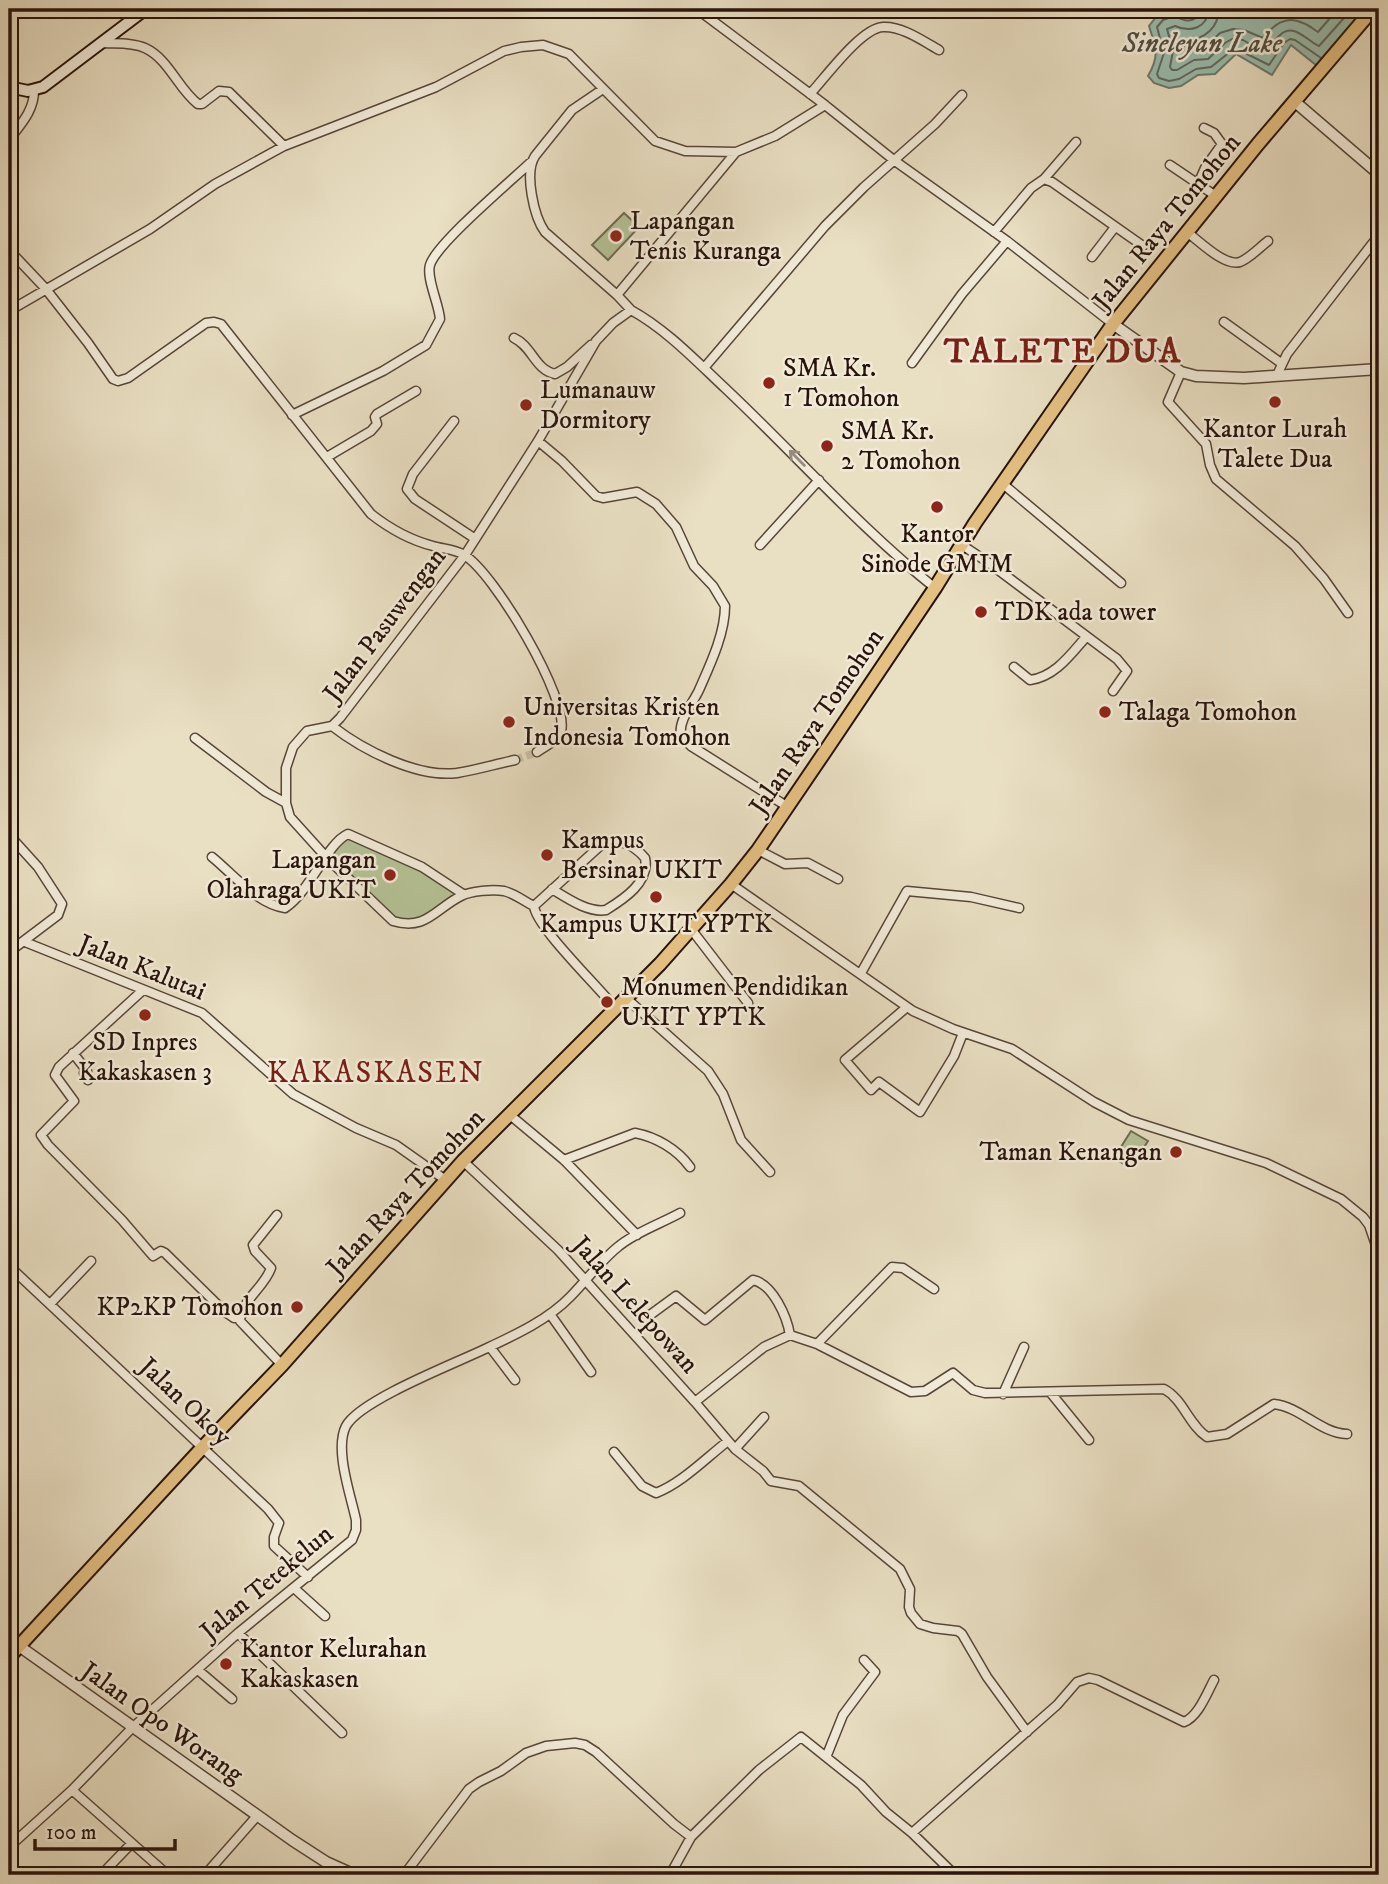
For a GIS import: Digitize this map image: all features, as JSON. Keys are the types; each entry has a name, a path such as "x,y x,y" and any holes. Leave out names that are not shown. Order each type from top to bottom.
{"highway":[{"name":"Jalan Raya Tomohon","path":"9,1657 282,1365 463,1161 626,998 731,884 788,807 961,545 1113,324 1294,101 1373,9"}],"main road":[{"path":"9,87 34,91 50,82 141,10"}],"street":[{"path":"697,9 895,161 1181,372 1218,378 1379,369"},
{"path":"810,94 850,51 876,28 901,30 939,50"},
{"path":"101,43 136,45 147,49 198,104 202,104 219,91 229,92 284,146"},
{"path":"9,311 150,229 215,184 284,146 436,87 504,51 534,44 569,54 654,141 685,151 736,152 775,136 825,105"},
{"path":"292,415 383,371 426,345 440,319 429,273 430,264 476,213 530,163 572,110 603,89"},
{"path":"9,140 28,114 34,101 34,91"},
{"path":"704,368 825,226 962,95"},
{"path":"1294,101 1379,174"},
{"path":"1198,184 1222,144 1214,134 1204,128"},
{"path":"994,232 1031,188 1044,179 1076,142"},
{"path":"617,295 736,152"},
{"path":"530,163 534,201 541,226 552,239 631,310 654,324 704,368 888,548 935,588"},
{"path":"1170,165 1216,196"},
{"path":"1044,179 1143,246"},
{"path":"1092,257 1115,227"},
{"path":"1188,232 1220,257 1234,262 1243,260 1268,241"},
{"path":"1277,375 1281,363 1329,297 1379,235"},
{"path":"912,363 962,294 1007,242"},
{"path":"9,250 45,288 113,379 118,381 128,378 202,326 214,322 221,324 371,514 400,534 464,555 479,568 514,614 543,668 562,718 561,733 537,752"},
{"name":"Jalan Pasuwengan","path":"286,803 286,768 293,747 307,731 332,726 340,718 464,555 538,441 596,341 613,323 631,310"},
{"path":"1224,322 1281,363"},
{"path":"514,338 527,346 545,372 555,374 567,368 596,341"},
{"path":"1181,372 1168,402 1206,444 1216,479 1295,546 1324,579 1348,613"},
{"path":"327,457 372,431 377,424 377,414 416,391"},
{"path":"454,421 413,474 407,489 415,499 474,538"},
{"path":"538,441 596,496 603,498 637,492 656,504 676,527 694,566 713,586 725,606 719,639 681,726 681,735 691,746 788,807"},
{"path":"760,545 819,480"},
{"path":"1003,484 1121,583"},
{"path":"961,545 989,563 1125,667 1125,676 1113,691"},
{"path":"1014,667 1030,680 1040,678 1065,661 1086,637"},
{"path":"332,726 347,738 377,754 433,772 454,773 515,760"},
{"path":"195,738 266,793 286,803 290,817 327,858 393,921 403,924 422,922 463,894 501,890 520,897 534,906 537,917 615,1008"},
{"path":"212,857 246,887 268,902 285,908 297,898 337,842 348,834 422,867 463,894"},
{"name":"Jalan Kalutai","path":"9,835 38,867 62,904 58,915 9,952"},
{"path":"534,906 552,890 606,842 630,845 645,859 647,871 643,878 634,888 601,912 552,890"},
{"path":"758,850 785,864 808,863 838,879"},
{"path":"731,884 907,1007 936,1022 1012,1049 1094,1102 1129,1120 1266,1163 1317,1186 1358,1211 1369,1225 1379,1254"},
{"path":"861,973 908,891 971,897 1019,908"},
{"path":"691,929 748,1003"},
{"name":"Jalan Kalutai","path":"24,942 202,1013 293,1094 342,1121 396,1145 447,1181"},
{"path":"143,990 60,1067 55,1075 74,1101 43,1131 43,1138 153,1256 161,1251 165,1253 224,1311 234,1318 240,1318"},
{"path":"626,998 708,1071 723,1094 741,1140 770,1172"},
{"path":"907,1007 845,1060 871,1090 879,1082 920,1112 954,1056 963,1033"},
{"path":"74,1053 87,1070 83,1073 88,1080"},
{"path":"510,1115 564,1160 637,1234"},
{"path":"564,1160 635,1132 669,1147 682,1156 690,1167"},
{"name":"Jalan Lelepowan","path":"463,1161 558,1251 735,1449 763,1471 771,1481 799,1486 900,1569 910,1589 909,1606 914,1618 925,1627 958,1631 962,1634 999,1695 1027,1732"},
{"name":"Jalan Tetekelun","path":"9,1847 72,1790 132,1728 238,1633 352,1541 356,1520 342,1451 346,1426 352,1418 386,1396 490,1347 550,1314 617,1247 680,1213"},
{"path":"277,1215 253,1248 268,1264 270,1272 246,1303 240,1318 242,1325 282,1365"},
{"path":"50,1304 91,1261"},
{"name":"Jalan Okoy","path":"9,1266 277,1519 279,1523 274,1536 274,1546 308,1577"},
{"path":"817,1344 892,1267 903,1268 934,1289"},
{"path":"650,1315 676,1296 705,1320 754,1280 765,1287 778,1303 788,1320 790,1335"},
{"path":"550,1314 590,1372"},
{"path":"695,1402 764,1347 790,1335 817,1344 911,1392 925,1391 953,1373 973,1390 1003,1394 1164,1389 1174,1396 1195,1427 1207,1437 1227,1434 1275,1404 1297,1412 1329,1430 1347,1434"},
{"path":"490,1347 514,1380"},
{"path":"1003,1394 1024,1347"},
{"path":"1050,1392 1089,1440"},
{"path":"735,1449 764,1417"},
{"path":"614,1452 642,1486 656,1493 728,1441"},
{"path":"294,1588 325,1616"},
{"path":"238,1633 342,1733"},
{"name":"Jalan Opo Worang","path":"19,1646 257,1816 326,1861 355,1875"},
{"path":"827,1755 843,1714 875,1672 864,1660"},
{"path":"198,1670 232,1699"},
{"path":"912,1833 1057,1705 1077,1682 1083,1679 1098,1680 1187,1722 1214,1680"},
{"path":"670,1875 691,1837 759,1770 801,1737 827,1755 955,1875"},
{"path":"404,1875 473,1785 501,1771 526,1753 563,1744 585,1745 596,1752 691,1837"},
{"path":"72,1790 168,1875"},
{"path":"205,1875 257,1816"},
{"path":"101,1875 131,1844"}],"shaded area":[{"name":"Lapangan Tenis Kuranga","path":"624,213 639,227 608,260 592,245"},
{"name":"Lapangan Olahraga UKIT","path":"342,837 372,844 463,894 428,918 393,921 327,858"},
{"path":"1131,1131 1148,1141 1130,1168 1114,1158"}],"water":[{"name":"Sineleyan Lake","path":"1194,9 1373,9 1321,69 1291,45 1272,75 1236,54 1215,74 1198,75 1181,86 1169,88 1154,83 1148,76 1156,51 1149,26 1160,12 1182,12 1188,15"}],"tunnel":[{"path":"515,760 537,752"}],"place":[{"name":"Lapangan Tenis Kuranga","path":"616,236"},
{"name":"SMA Kr. 1 Tomohon","path":"769,383"},
{"name":"Kantor Lurah Talete Dua","path":"1275,402"},
{"name":"Lumanauw Dormitory","path":"526,405"},
{"name":"SMA Kr. 2 Tomohon","path":"827,446"},
{"name":"Kantor Sinode GMIM","path":"937,507"},
{"name":"TDK ada tower","path":"981,612"},
{"name":"Talaga Tomohon","path":"1105,712"},
{"name":"Universitas Kristen Indonesia Tomohon","path":"509,722"},
{"name":"Kampus Bersinar UKIT","path":"547,855"},
{"name":"Lapangan Olahraga UKIT","path":"390,875"},
{"name":"Kampus UKIT YPTK","path":"656,897"},
{"name":"Monumen Pendidikan UKIT YPTK","path":"607,1002"},
{"name":"SD Inpres Kakaskasen 3","path":"145,1015"},
{"name":"Taman Kenangan","path":"1176,1152"},
{"name":"KP2KP Tomohon","path":"297,1307"},
{"name":"Kantor Kelurahan Kakaskasen","path":"226,1664"}],"district":[{"name":"TALETE DUA","path":"1063,352"},
{"name":"KAKASKASEN","path":"376,1073"}]}
